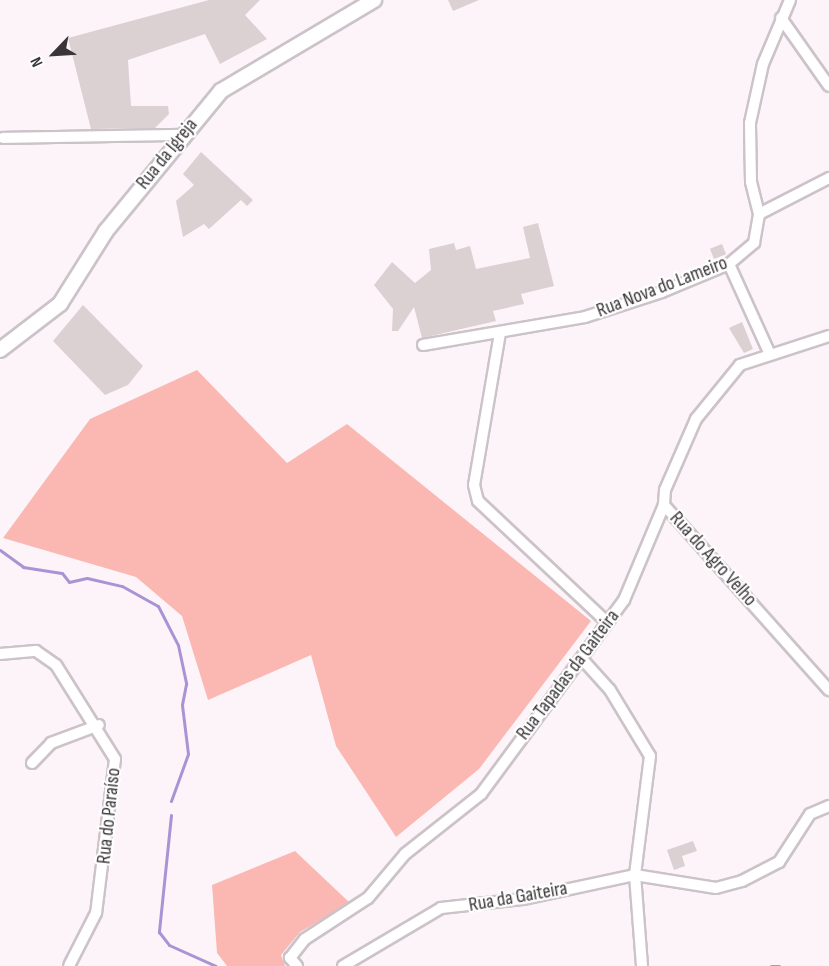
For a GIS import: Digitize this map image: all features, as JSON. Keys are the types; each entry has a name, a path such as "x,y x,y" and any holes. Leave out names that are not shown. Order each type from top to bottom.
{"main road":[{"name":"Rua da Igreja","path":"0,350 60,304 106,231 181,135 220,92 374,0"}],"street":[{"path":"790,0 763,64 750,123 751,182 759,214 829,178"},
{"path":"781,18 829,86"},
{"path":"3,138 181,135"},
{"name":"Rua Nova do Lameiro","path":"423,345 500,333 632,303 729,264 754,243 759,214"},
{"path":"729,264 769,352"},
{"path":"500,333 474,485 478,501 606,621"},
{"name":"Rua do Agro Velho","path":"829,336 769,352 740,365 696,419 665,490 664,505 829,690"},
{"name":"Rua Tapadas da Gaiteira","path":"297,966 290,958 305,939 368,898 442,822 482,794 583,660 606,621 624,600 664,505"},
{"name":"Rua do Paraíso","path":"0,654 36,651 56,664 99,725 115,759 106,855 96,913 69,966"},
{"path":"583,660 610,690 647,749 650,787 635,875 642,966"},
{"path":"32,763 51,743 99,725"},
{"path":"635,875 716,888 742,881 779,862 810,814 829,806"},
{"name":"Rua da Gaiteira","path":"343,966 441,908 523,899 635,875"}],"shaded area":[{"path":"197,370 287,463 347,424 591,621 479,769 396,837 336,746 311,655 208,700 182,616 136,577 3,538 90,419"},
{"path":"295,851 350,903 300,932 281,955 285,966 227,966 217,953 212,885"}],"building":[{"path":"209,0 260,0 245,15 267,39 220,64 205,34 128,60 131,106 168,106 169,114 155,128 91,129 68,38"},
{"path":"448,0 479,0 453,11"},
{"path":"201,152 253,200 247,206 241,200 209,229 204,224 183,237 176,201 194,185 183,174"},
{"path":"538,223 554,286 521,294 524,304 493,311 496,321 422,338 414,307 398,331 392,331 393,309 374,285 392,262 415,283 431,270 429,249 454,243 456,250 470,246 476,269 530,258 523,227"},
{"path":"722,244 726,254 714,259 710,249"},
{"path":"83,305 143,366 128,385 105,395 53,341"},
{"path":"742,322 753,349 744,353 729,328"},
{"path":"693,841 697,851 682,856 685,866 674,870 667,850"}],"waterway":[{"path":"0,550 23,567 62,573 69,582 87,578 122,586 158,606 178,645 186,684 182,705 188,754 171,801"},
{"path":"171,815 159,932 169,945 216,966"},
{"path":"771,966 779,966"}]}
